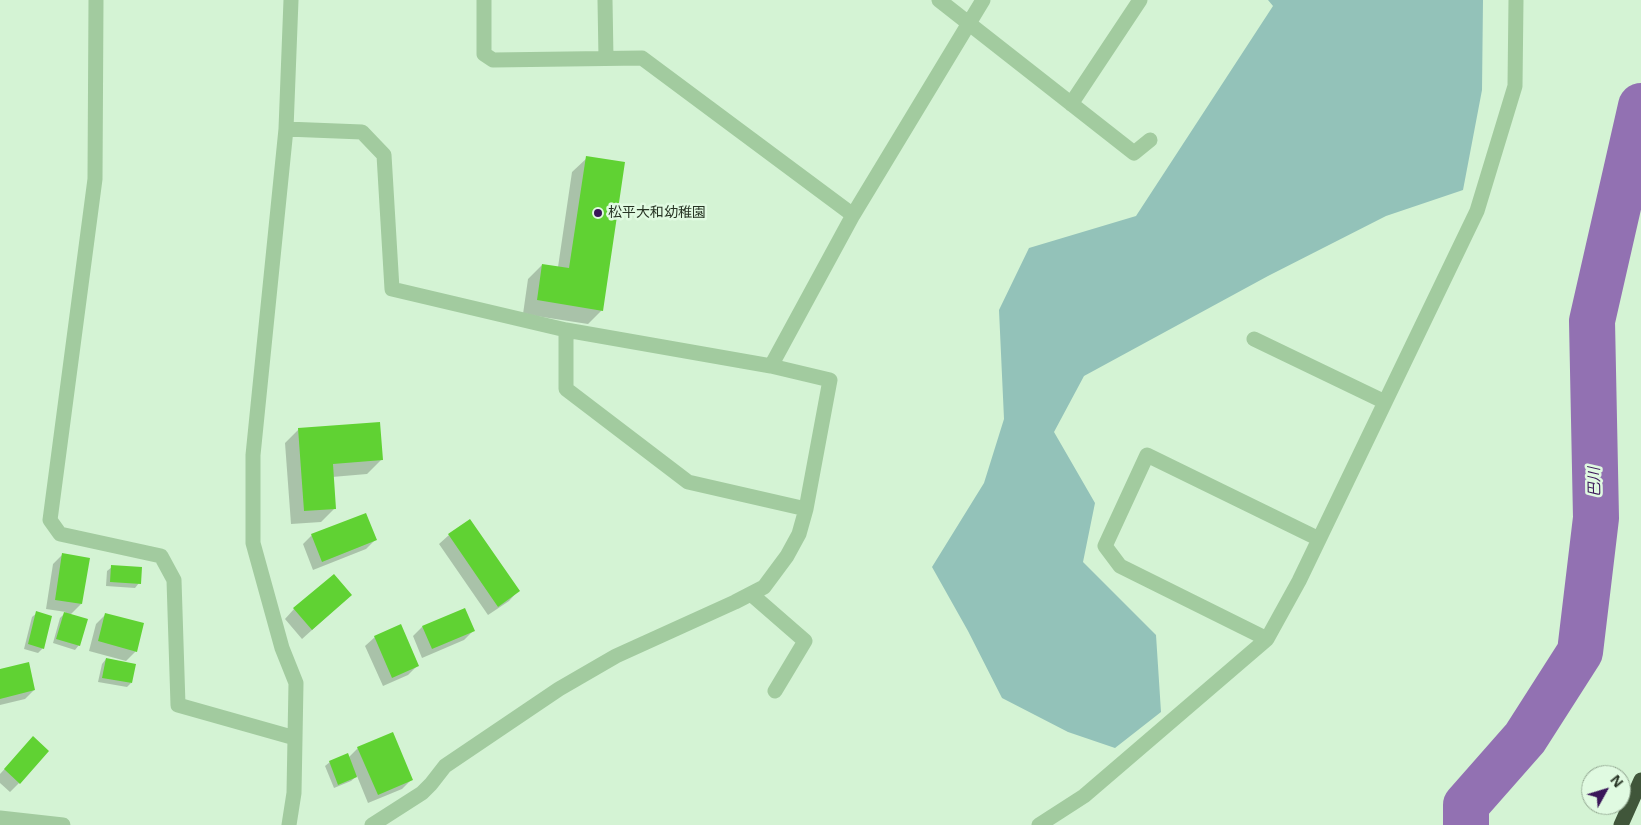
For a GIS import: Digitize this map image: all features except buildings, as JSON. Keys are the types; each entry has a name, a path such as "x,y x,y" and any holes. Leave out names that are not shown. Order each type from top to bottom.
{"highway":[{"path":"1621,825 1641,780"}],"street":[{"path":"96,0 95,180 50,520 60,534 161,556 174,580 178,705 294,738"},
{"path":"289,825 294,793 296,683 282,648 253,543 253,455 286,129 291,0"},
{"path":"484,0 484,54 493,60 642,58 853,214"},
{"path":"605,0 606,58"},
{"path":"939,0 1134,153 1150,140"},
{"path":"770,366 853,214 983,0"},
{"path":"1072,104 1140,0"},
{"path":"1039,825 1084,796 1266,639 1299,581 1477,211 1515,86 1516,0"},
{"path":"286,129 362,132 384,155 392,289 566,330 770,366 830,380 806,509 799,534 787,556 764,587 616,656 559,690 445,766 432,784 422,793 372,825"},
{"path":"566,330 566,389 688,482 806,509"},
{"path":"1254,339 1385,402"},
{"path":"1266,639 1120,566 1106,546 1147,455 1319,539"},
{"path":"751,594 805,641 775,691"},
{"path":"0,818 63,825"}],"shaded area":[{"path":"1268,0 1483,0 1482,90 1463,190 1386,216 1268,276 1084,376 1054,432 1095,503 1083,562 1156,635 1161,712 1115,748 1068,732 1002,698 968,631 932,567 984,483 1004,419 999,310 1029,248 1136,216 1273,6"}],"waterway":[{"name":"巴川","path":"1466,825 1466,805 1525,738 1580,652 1596,518 1592,321 1641,106"}],"place":[{"name":"松平大和幼稚園","path":"598,213"}]}
